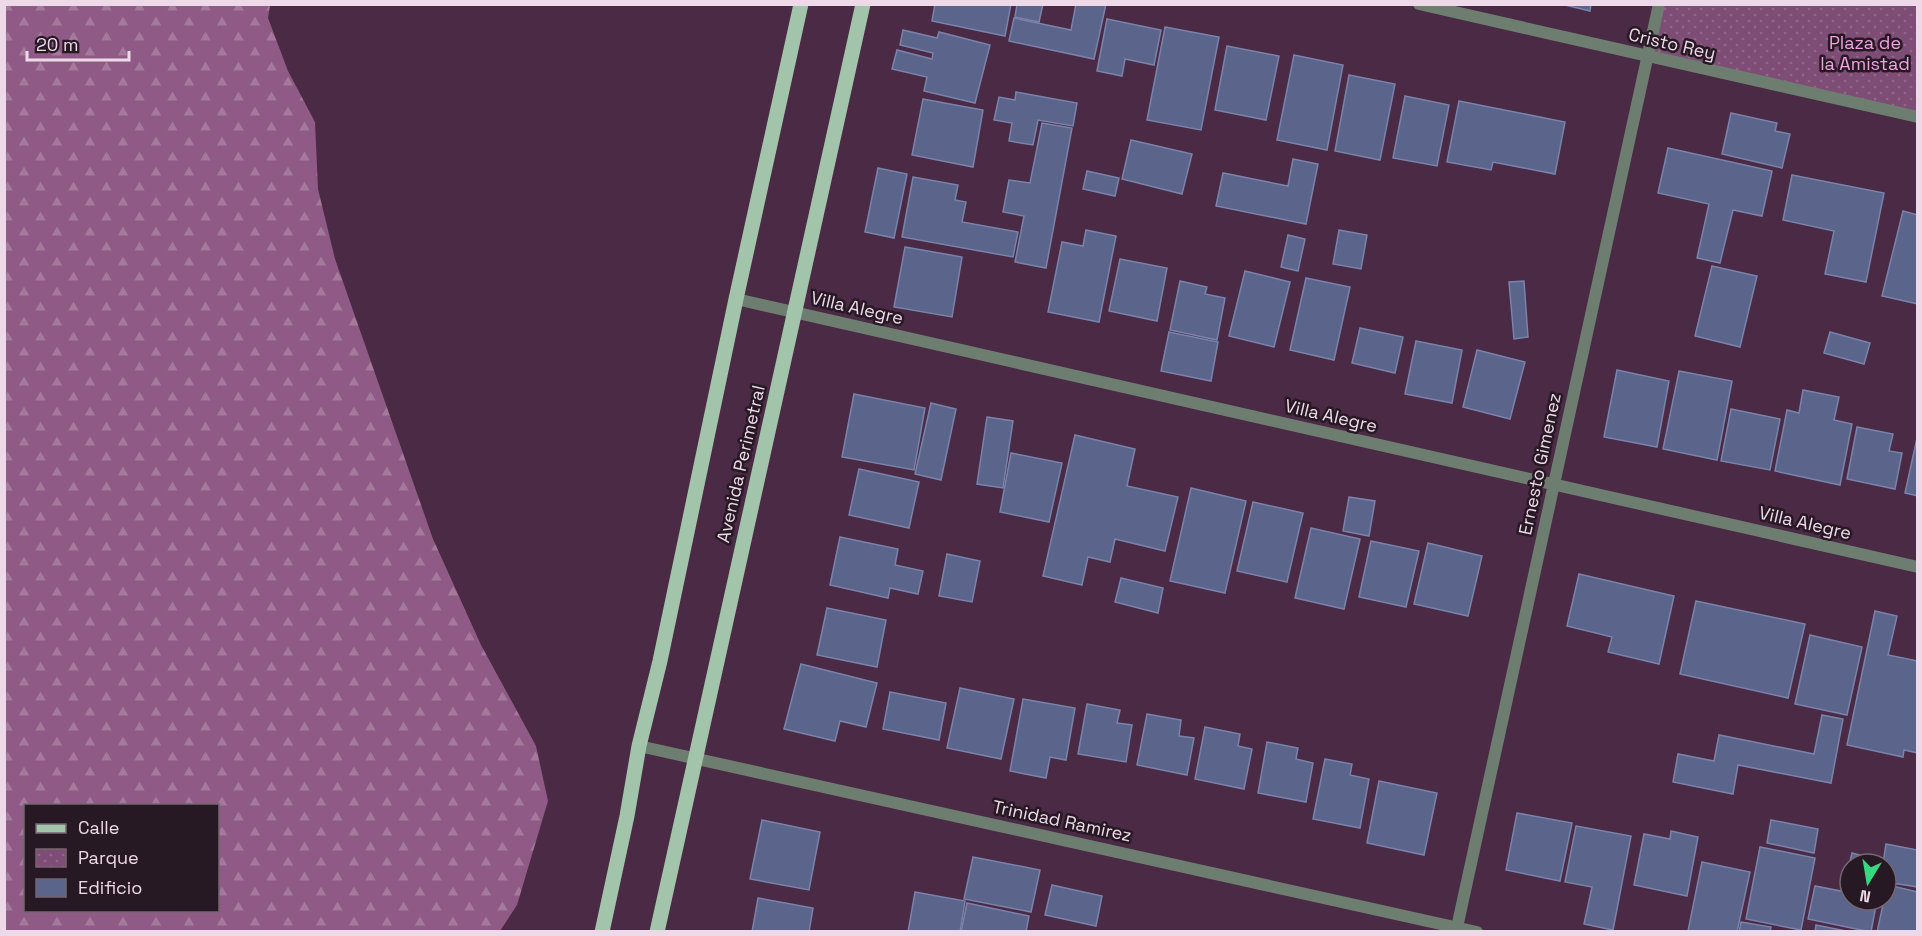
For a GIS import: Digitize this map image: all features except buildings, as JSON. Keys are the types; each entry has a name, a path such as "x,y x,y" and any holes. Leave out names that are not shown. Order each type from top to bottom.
{"main road":[{"name":"Avenida Perimetral","path":"602,932 627,816 639,746 660,661 801,4"},
{"name":"Avenida Perimetral","path":"657,932 863,4"}],"street":[{"name":"Cristo Rey","path":"1419,4 1917,117"},
{"name":"Ernesto Gimenez","path":"1456,929 1659,4"},
{"name":"Villa Alegre","path":"736,299 1917,567"},
{"name":"Trinidad Ramirez","path":"639,746 1477,932"}],"green space":[{"path":"5,4 270,5 268,18 288,71 315,122 318,189 335,259 433,539 481,645 536,746 548,801 517,905 500,931 5,931"},
{"name":"Plaza de la Amistad","path":"1659,5 1917,5 1917,115 1647,56"}]}
